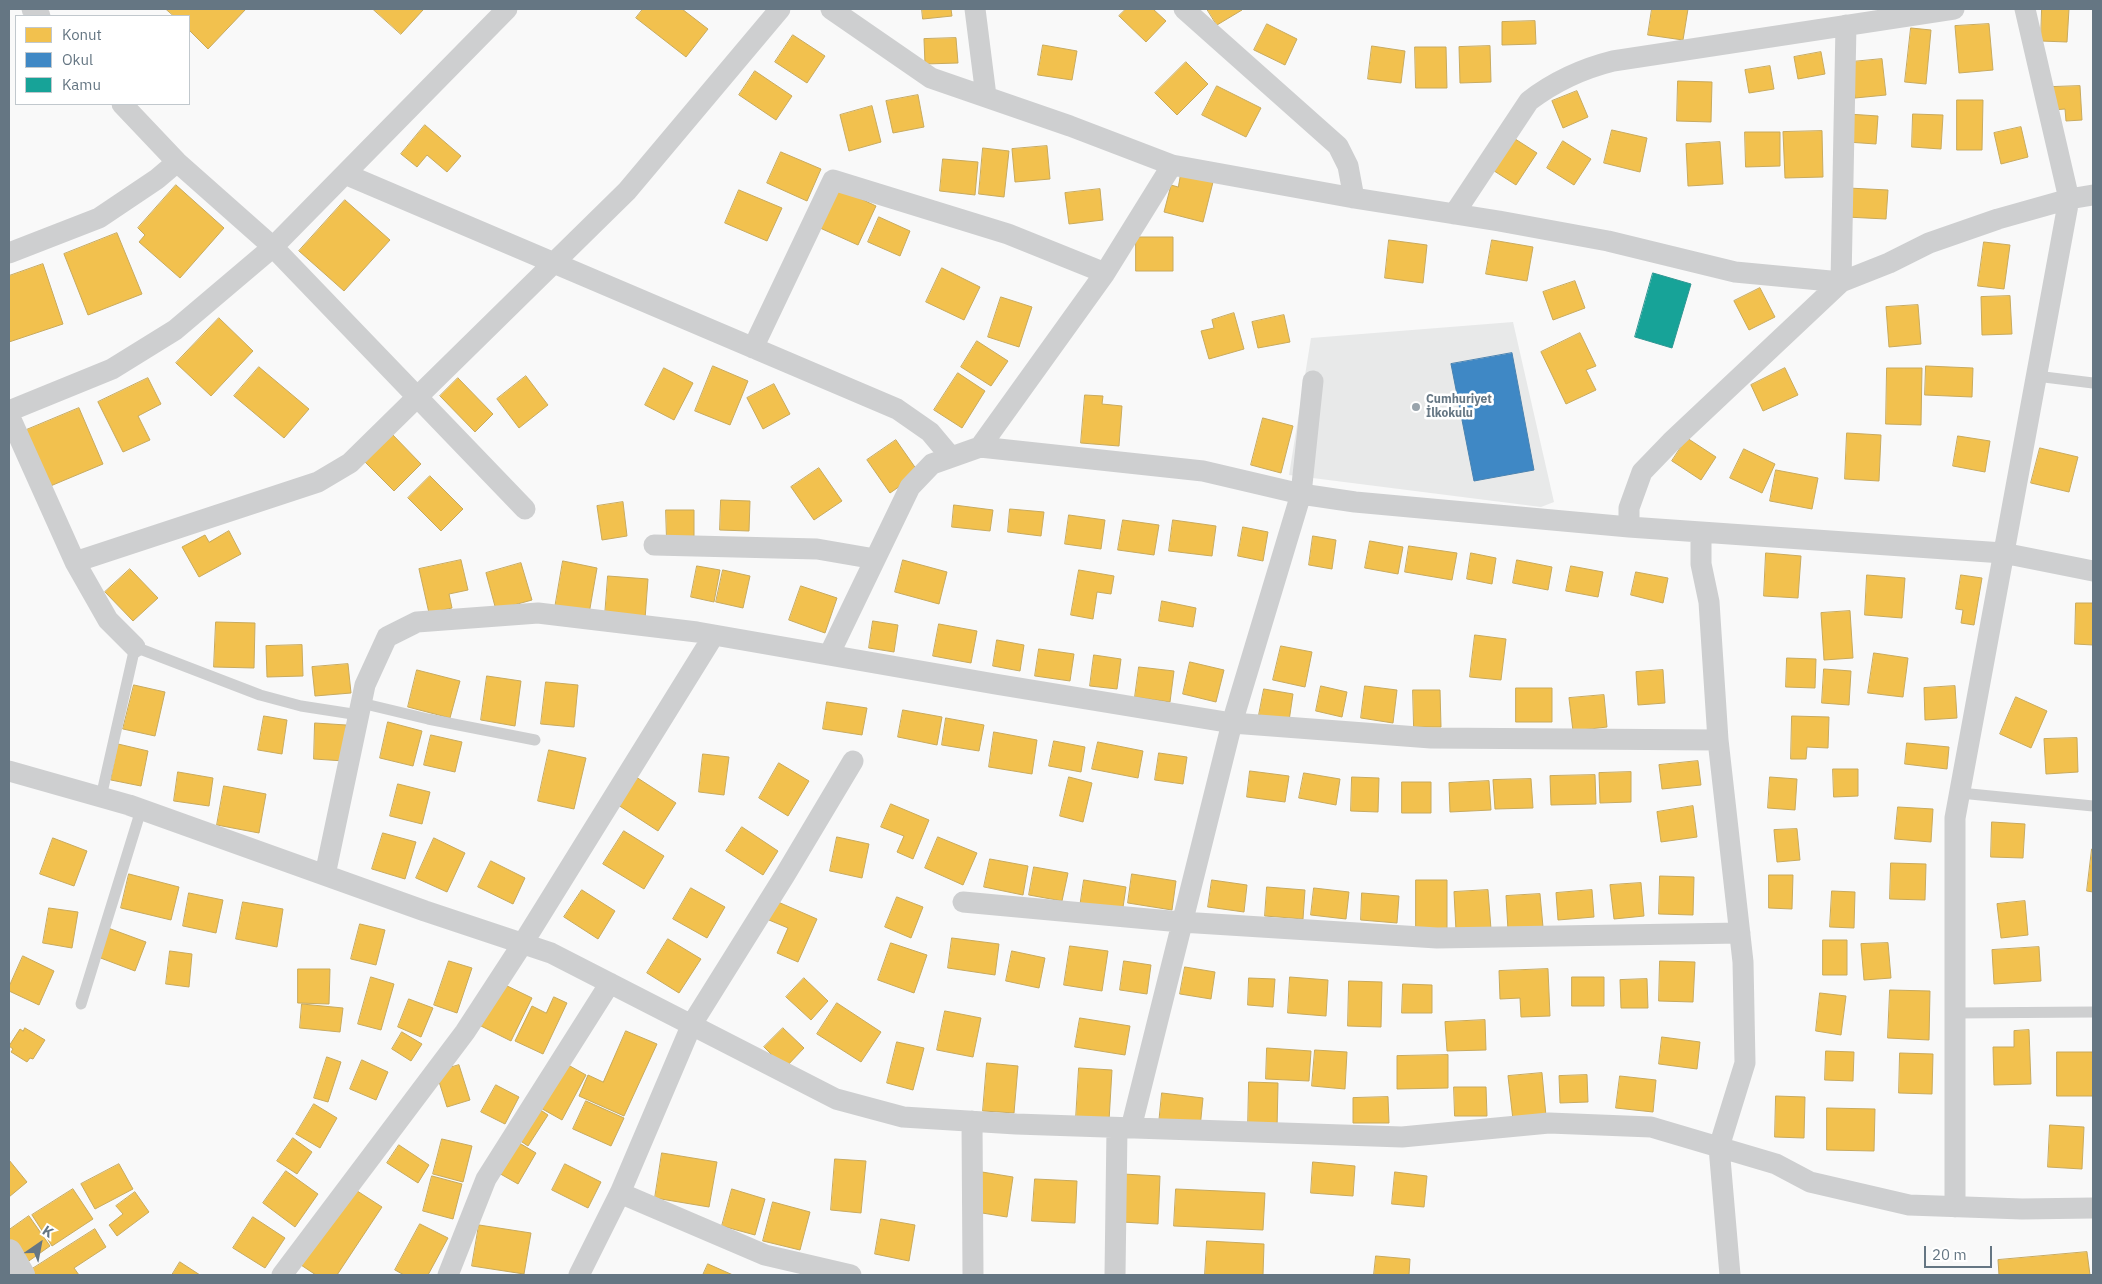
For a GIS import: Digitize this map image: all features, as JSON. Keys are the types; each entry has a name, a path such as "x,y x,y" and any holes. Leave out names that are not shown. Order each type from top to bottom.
{"street":[{"path":"9,411 112,369 175,330 272,246 507,9"},
{"path":"75,562 318,482 350,462 628,191 780,9"},
{"path":"831,9 931,78 1070,126 1172,165 1608,241 1735,272 1841,282"},
{"path":"975,9 986,96"},
{"path":"1184,9 1338,146 1348,166 1354,198"},
{"path":"1454,214 1529,101 1544,89 1577,72 1613,61 1954,9"},
{"path":"1955,1207 1955,818 2069,199 2025,9"},
{"path":"1841,282 1846,25"},
{"path":"123,105 177,162 272,246 525,509"},
{"path":"9,253 99,218 157,179 177,162"},
{"path":"980,447 1105,273 1172,165"},
{"path":"345,174 897,410 930,432 951,457"},
{"path":"753,348 834,180 1008,234 1105,273"},
{"path":"1629,526 1629,508 1642,472 1678,435 1841,282 1889,263 1929,243 1998,219 2093,194"},
{"path":"1115,1275 1124,1128 1181,922 1232,723 1301,494 1313,381"},
{"path":"9,415 75,562 108,620 135,647"},
{"path":"830,655 910,487 932,464 980,447 1203,470 1301,494 1355,502 1701,532 2003,553 2093,571"},
{"path":"1701,532 1701,564 1708,602 1718,740 1743,962 1744,1063 1719,1147 1730,1275"},
{"path":"654,545 817,549 875,559"},
{"path":"325,875 365,685 387,637 417,622 538,613 714,635 1232,723 1431,738 1718,740"},
{"path":"282,1275 465,1032 523,943 714,635"},
{"path":"579,1275 620,1193 692,1024 853,762"},
{"path":"9,771 142,810 551,953 836,1099 903,1117 1124,1128 1402,1137 1558,1124 1651,1127 1776,1164 1810,1182 1909,1205 2022,1209 2093,1208"},
{"path":"964,902 1181,922 1437,938 1740,933"},
{"path":"448,1275 486,1178 610,982"},
{"path":"972,1121 973,1275"},
{"path":"620,1193 765,1255 851,1275"},
{"path":"9,1252 22,1275"}],"lane":[{"path":"2036,376 2093,383"},
{"path":"101,797 135,647 260,695 301,706 360,709 428,719 535,740"},
{"path":"1960,793 2093,806"},
{"path":"81,1004 142,810"},
{"path":"1955,1013 2093,1012"}],"shaded area":[{"name":"Cumhuriyet İlkokulu","path":"1513,322 1554,502 1541,507 1289,475 1311,338"}],"building: Konut":[{"path":"166,9 246,9 208,49 190,31 190,15 173,15"},
{"path":"373,9 422,9 423,10 401,34"},
{"path":"643,9 682,9 708,29 686,57 636,18"},
{"path":"922,9 951,9 952,16 923,19"},
{"path":"1126,9 1153,9 1166,21 1146,42 1119,16"},
{"path":"1207,9 1241,9 1242,10 1217,25"},
{"path":"1652,9 1688,9 1683,40 1648,35"},
{"path":"2042,9 2069,9 2067,42 2041,41"},
{"path":"1535,21 1536,44 1502,45 1502,22"},
{"path":"1267,24 1297,39 1285,65 1254,50"},
{"path":"1989,24 1993,70 1959,73 1955,26"},
{"path":"1911,28 1931,30 1926,84 1905,82"},
{"path":"793,35 825,56 807,83 775,62"},
{"path":"956,38 958,63 925,64 924,39"},
{"path":"1043,45 1077,51 1072,80 1038,75"},
{"path":"1372,46 1405,51 1401,83 1368,79"},
{"path":"1490,46 1491,82 1460,83 1459,47"},
{"path":"1415,47 1446,47 1447,88 1416,88"},
{"path":"1821,52 1825,74 1798,79 1794,57"},
{"path":"1882,59 1886,95 1855,98 1851,62"},
{"path":"1186,62 1208,84 1177,115 1155,93"},
{"path":"1770,66 1774,89 1749,93 1745,70"},
{"path":"755,71 792,96 776,120 739,95"},
{"path":"1678,81 1712,82 1711,122 1677,121"},
{"path":"1217,86 1261,108 1246,137 1202,115"},
{"path":"2080,86 2082,120 2066,121 2065,109 2053,110 2052,87"},
{"path":"1577,91 1588,117 1563,128 1552,101"},
{"path":"918,95 924,127 893,133 886,101"},
{"path":"1957,100 1983,100 1982,150 1957,150"},
{"path":"872,106 881,142 849,151 840,115"},
{"path":"1848,114 1878,116 1876,144 1847,142"},
{"path":"1913,114 1943,115 1941,149 1912,147"},
{"path":"425,125 461,156 447,172 427,155 417,167 401,154"},
{"path":"2021,127 2028,157 2001,164 1994,133"},
{"path":"1612,130 1647,138 1640,172 1604,163"},
{"path":"1822,131 1823,177 1785,178 1783,132"},
{"path":"1745,132 1780,132 1780,166 1746,167"},
{"path":"1509,135 1537,153 1516,185 1488,167"},
{"path":"1563,141 1591,159 1574,185 1547,168"},
{"path":"1720,142 1723,184 1688,186 1686,144"},
{"path":"1047,146 1050,179 1015,182 1012,149"},
{"path":"983,148 1009,151 1004,197 979,194"},
{"path":"781,152 821,169 807,201 767,183"},
{"path":"943,159 978,162 975,195 940,191"},
{"path":"1181,174 1213,182 1203,222 1164,212 1171,185 1178,187"},
{"path":"176,185 224,228 180,278 139,242 145,235 138,228"},
{"path":"838,188 876,206 858,245 820,228"},
{"path":"1848,188 1888,190 1886,219 1846,217"},
{"path":"1100,189 1103,220 1069,224 1065,193"},
{"path":"739,190 782,208 767,241 725,223"},
{"path":"345,200 390,240 344,291 299,251"},
{"path":"879,217 910,231 900,256 868,242"},
{"path":"117,233 142,294 88,315 64,254"},
{"path":"1136,237 1173,237 1173,271 1136,271"},
{"path":"1389,240 1427,245 1423,283 1385,278"},
{"path":"1492,240 1533,247 1527,281 1486,274"},
{"path":"1984,242 2010,245 2004,289 1978,286"},
{"path":"43,264 63,324 9,342 9,276"},
{"path":"942,268 980,287 964,320 926,302"},
{"path":"1575,281 1585,308 1553,320 1543,292"},
{"path":"1760,288 1775,317 1749,330 1734,301"},
{"path":"2010,296 2012,334 1982,335 1981,297"},
{"path":"1001,297 1032,307 1019,347 988,337"},
{"path":"1918,305 1921,344 1889,347 1886,307"},
{"path":"1234,313 1244,349 1209,359 1201,331 1214,328 1212,320"},
{"path":"1284,315 1290,342 1258,348 1252,322"},
{"path":"219,318 253,351 211,396 176,363"},
{"path":"1580,333 1596,366 1586,370 1596,390 1566,404 1541,352"},
{"path":"977,341 1008,361 991,386 961,367"},
{"path":"713,366 748,381 730,425 695,411"},
{"path":"1926,366 1973,368 1972,397 1925,395"},
{"path":"259,367 309,409 284,438 234,396"},
{"path":"664,368 693,383 674,420 645,405"},
{"path":"1785,368 1798,395 1763,411 1751,385"},
{"path":"1887,368 1922,368 1921,425 1886,424"},
{"path":"958,373 985,391 962,428 934,410"},
{"path":"526,376 548,405 519,428 497,399"},
{"path":"148,378 161,404 138,416 150,440 123,452 98,402"},
{"path":"458,378 493,414 475,432 440,396"},
{"path":"774,384 790,414 763,429 747,398"},
{"path":"1085,395 1103,396 1102,404 1122,406 1119,446 1081,443"},
{"path":"79,408 103,464 48,487 24,431"},
{"path":"1263,418 1293,426 1281,473 1251,465"},
{"path":"391,433 421,464 394,491 363,460"},
{"path":"1847,433 1881,435 1879,481 1845,479"},
{"path":"1958,436 1990,441 1985,472 1953,466"},
{"path":"1687,438 1716,457 1701,480 1672,461"},
{"path":"896,440 919,473 890,493 867,460"},
{"path":"2040,448 2078,457 2069,492 2031,483"},
{"path":"1744,449 1775,464 1762,493 1730,478"},
{"path":"819,468 842,501 814,520 791,487"},
{"path":"1776,470 1818,478 1812,509 1770,501"},
{"path":"430,476 463,509 441,531 408,498"},
{"path":"721,500 750,501 749,531 720,530"},
{"path":"623,502 627,536 602,540 597,506"},
{"path":"954,505 993,510 990,531 952,527"},
{"path":"1010,509 1044,512 1041,536 1008,532"},
{"path":"666,510 694,510 694,541 667,541"},
{"path":"1069,515 1105,520 1101,549 1065,544"},
{"path":"1123,520 1159,525 1154,555 1118,550"},
{"path":"1173,520 1216,526 1212,556 1169,551"},
{"path":"1243,527 1268,532 1263,561 1238,556"},
{"path":"229,531 241,554 199,577 182,547 205,535 209,542"},
{"path":"1313,536 1336,540 1332,569 1309,565"},
{"path":"1370,541 1403,547 1398,574 1365,568"},
{"path":"1409,546 1457,553 1452,580 1405,572"},
{"path":"1471,553 1496,558 1492,584 1467,579"},
{"path":"1766,553 1801,556 1798,598 1764,596"},
{"path":"461,560 468,590 449,594 452,608 429,613 419,569"},
{"path":"903,560 947,572 939,604 895,592"},
{"path":"1517,560 1552,567 1548,590 1513,583"},
{"path":"563,561 597,568 589,614 555,608"},
{"path":"521,563 532,600 496,610 486,573"},
{"path":"697,566 720,570 714,602 691,597"},
{"path":"1571,566 1603,572 1598,597 1566,591"},
{"path":"130,569 158,598 133,621 105,592"},
{"path":"723,570 750,576 743,608 716,602"},
{"path":"1079,570 1114,576 1111,594 1097,592 1093,619 1071,615"},
{"path":"1636,572 1668,578 1663,603 1631,595"},
{"path":"1867,575 1905,578 1902,618 1865,615"},
{"path":"1961,575 1982,578 1974,625 1961,623 1963,610 1956,609"},
{"path":"608,576 648,579 645,619 605,616"},
{"path":"801,586 837,598 825,633 789,620"},
{"path":"1162,601 1196,608 1193,627 1159,621"},
{"path":"2076,603 2093,603 2093,645 2075,644"},
{"path":"1850,611 1853,658 1824,660 1821,613"},
{"path":"873,621 898,625 894,652 869,648"},
{"path":"216,622 255,623 254,668 214,667"},
{"path":"939,624 977,631 971,663 933,656"},
{"path":"1475,635 1506,639 1501,680 1470,677"},
{"path":"997,640 1024,645 1020,671 993,666"},
{"path":"302,645 303,676 267,677 266,646"},
{"path":"1281,646 1312,652 1305,687 1273,680"},
{"path":"1039,649 1074,654 1070,681 1035,676"},
{"path":"1874,653 1908,658 1903,697 1868,693"},
{"path":"1094,655 1121,659 1117,689 1090,686"},
{"path":"1787,658 1816,659 1815,688 1786,687"},
{"path":"1190,662 1224,670 1216,702 1183,694"},
{"path":"348,664 351,693 315,696 312,667"},
{"path":"1139,667 1174,671 1170,702 1135,697"},
{"path":"1824,669 1851,671 1849,705 1822,703"},
{"path":"417,670 460,681 450,718 408,707"},
{"path":"1663,670 1665,703 1638,705 1636,672"},
{"path":"487,676 521,681 515,726 481,720"},
{"path":"546,682 578,685 574,727 541,724"},
{"path":"134,685 165,692 155,736 123,729"},
{"path":"1321,686 1347,692 1342,717 1316,711"},
{"path":"1365,686 1397,690 1393,723 1361,718"},
{"path":"1955,686 1957,718 1925,720 1924,688"},
{"path":"1516,688 1552,688 1552,722 1516,722"},
{"path":"1264,689 1293,694 1289,721 1259,715"},
{"path":"1413,690 1440,690 1441,727 1414,727"},
{"path":"1604,695 1607,727 1573,731 1569,698"},
{"path":"2016,697 2047,711 2031,748 2000,734"},
{"path":"827,702 867,708 862,735 823,729"},
{"path":"903,710 942,717 937,745 898,737"},
{"path":"264,716 287,720 282,754 258,750"},
{"path":"1792,716 1829,717 1828,748 1807,747 1806,759 1791,759"},
{"path":"946,718 984,725 979,751 942,745"},
{"path":"388,722 422,731 413,766 380,758"},
{"path":"315,723 346,725 344,761 314,759"},
{"path":"994,732 1037,740 1032,774 989,767"},
{"path":"431,735 462,742 455,772 424,765"},
{"path":"2077,738 2078,772 2046,774 2044,739"},
{"path":"1054,741 1085,747 1081,772 1049,766"},
{"path":"1098,742 1143,751 1138,778 1092,769"},
{"path":"1907,743 1949,747 1947,769 1905,764"},
{"path":"118,744 148,751 141,786 111,780"},
{"path":"549,750 586,758 574,809 538,801"},
{"path":"1159,753 1187,757 1183,784 1155,780"},
{"path":"703,754 729,757 724,795 699,792"},
{"path":"1698,761 1701,785 1662,789 1659,765"},
{"path":"779,763 809,781 788,816 759,798"},
{"path":"1833,769 1858,769 1858,796 1834,797"},
{"path":"1250,771 1289,776 1285,802 1247,797"},
{"path":"178,772 213,778 209,806 174,801"},
{"path":"1631,772 1631,802 1600,803 1599,773"},
{"path":"1304,773 1340,779 1336,805 1299,798"},
{"path":"633,775 676,803 658,831 615,803"},
{"path":"1595,775 1596,804 1551,805 1550,776"},
{"path":"1069,777 1092,783 1083,822 1060,816"},
{"path":"1352,777 1379,778 1378,812 1351,811"},
{"path":"1770,777 1797,779 1795,810 1768,808"},
{"path":"1531,779 1533,808 1495,809 1493,780"},
{"path":"1489,781 1491,810 1450,812 1449,783"},
{"path":"1402,782 1431,782 1431,813 1402,813"},
{"path":"398,784 430,792 422,824 390,816"},
{"path":"224,786 266,794 259,833 217,825"},
{"path":"891,804 929,820 913,859 897,852 904,836 881,827"},
{"path":"1693,806 1697,837 1661,842 1657,812"},
{"path":"1898,807 1933,809 1931,842 1895,839"},
{"path":"1992,822 2025,824 2023,858 1991,857"},
{"path":"742,827 778,851 763,875 726,851"},
{"path":"1797,829 1800,860 1777,862 1774,830"},
{"path":"624,831 664,856 644,889 603,864"},
{"path":"383,833 416,842 405,879 372,869"},
{"path":"837,837 869,844 862,878 830,871"},
{"path":"938,837 977,853 963,885 925,868"},
{"path":"53,838 87,851 74,886 40,874"},
{"path":"434,838 465,853 447,892 416,878"},
{"path":"2093,849 2093,892 2087,891"},
{"path":"990,859 1028,866 1023,895 984,887"},
{"path":"491,861 525,878 513,904 478,887"},
{"path":"1891,863 1926,864 1925,900 1890,899"},
{"path":"1034,867 1068,873 1062,901 1029,895"},
{"path":"129,874 179,887 171,920 121,908"},
{"path":"1132,874 1176,881 1172,910 1128,903"},
{"path":"1769,875 1793,875 1792,909 1769,908"},
{"path":"1660,876 1694,877 1693,915 1659,914"},
{"path":"1084,880 1126,887 1122,914 1080,907"},
{"path":"1212,880 1247,885 1244,912 1208,907"},
{"path":"1416,880 1447,880 1447,929 1416,929"},
{"path":"1641,883 1644,916 1614,919 1610,885"},
{"path":"1267,887 1305,890 1303,919 1265,916"},
{"path":"691,888 725,907 707,938 673,919"},
{"path":"1314,888 1349,892 1346,919 1311,915"},
{"path":"582,890 615,911 598,939 564,917"},
{"path":"1488,890 1491,929 1456,931 1454,892"},
{"path":"1592,890 1594,917 1558,920 1556,893"},
{"path":"1832,891 1855,892 1854,928 1830,927"},
{"path":"189,893 223,900 216,933 183,926"},
{"path":"1362,893 1399,896 1397,923 1361,920"},
{"path":"1540,894 1543,927 1508,930 1506,896"},
{"path":"897,897 923,907 911,938 885,927"},
{"path":"2025,901 2028,935 2001,938 1997,904"},
{"path":"243,902 283,909 277,947 236,939"},
{"path":"778,902 817,919 798,962 777,953 788,928 769,920"},
{"path":"49,908 78,912 72,948 43,943"},
{"path":"360,924 385,930 376,965 351,959"},
{"path":"108,928 146,942 135,971 98,957"},
{"path":"952,938 999,944 995,975 948,968"},
{"path":"668,939 701,959 679,993 647,973"},
{"path":"1823,940 1847,940 1847,975 1823,975"},
{"path":"891,943 927,955 914,993 878,980"},
{"path":"1888,943 1891,978 1864,980 1861,944"},
{"path":"1070,946 1108,951 1102,991 1064,985"},
{"path":"2039,947 2041,981 1994,984 1992,950"},
{"path":"170,951 192,954 189,987 166,984"},
{"path":"1012,951 1045,958 1039,988 1006,981"},
{"path":"23,956 54,971 39,1005 9,991"},
{"path":"449,961 472,968 457,1013 434,1005"},
{"path":"1124,961 1151,965 1147,994 1120,990"},
{"path":"1660,961 1695,962 1693,1002 1659,1001"},
{"path":"1185,967 1215,972 1211,999 1180,994"},
{"path":"298,969 330,969 329,1004 298,1003"},
{"path":"1548,969 1550,1016 1521,1017 1520,998 1500,999 1499,971"},
{"path":"371,977 394,984 381,1030 358,1024"},
{"path":"1290,977 1328,980 1326,1016 1288,1013"},
{"path":"1572,977 1604,977 1604,1006 1572,1006"},
{"path":"804,978 828,1001 811,1020 786,997"},
{"path":"1249,978 1275,979 1273,1007 1248,1005"},
{"path":"1647,979 1648,1008 1621,1008 1620,980"},
{"path":"1349,981 1382,982 1381,1027 1348,1026"},
{"path":"501,983 532,998 511,1041 481,1026"},
{"path":"1403,984 1432,985 1432,1013 1402,1013"},
{"path":"1890,990 1930,991 1929,1040 1888,1038"},
{"path":"1820,993 1846,996 1841,1035 1816,1031"},
{"path":"554,997 567,1003 543,1054 515,1041 532,1006 546,1013"},
{"path":"409,999 433,1008 421,1037 398,1027"},
{"path":"837,1003 881,1032 861,1062 817,1034"},
{"path":"302,1004 343,1008 340,1032 300,1028"},
{"path":"945,1011 981,1018 973,1057 937,1050"},
{"path":"1080,1018 1130,1026 1125,1055 1075,1047"},
{"path":"1485,1020 1486,1050 1447,1051 1445,1022"},
{"path":"25,1028 45,1040 33,1059 30,1058 27,1062 11,1052 13,1049 9,1046 20,1029 23,1031"},
{"path":"783,1028 804,1048 785,1068 764,1047"},
{"path":"2029,1030 2031,1084 1994,1085 1993,1047 2014,1047 2014,1031"},
{"path":"626,1031 657,1044 624,1116 579,1096 588,1075 603,1082"},
{"path":"402,1032 422,1044 411,1061 392,1049"},
{"path":"1662,1037 1700,1042 1697,1069 1659,1064"},
{"path":"897,1042 924,1048 913,1090 887,1083"},
{"path":"1267,1048 1311,1051 1309,1081 1266,1079"},
{"path":"1315,1050 1347,1052 1345,1089 1312,1086"},
{"path":"1826,1051 1854,1052 1853,1081 1825,1080"},
{"path":"2057,1052 2093,1052 2093,1096 2057,1096"},
{"path":"1900,1053 1933,1054 1932,1094 1899,1093"},
{"path":"1448,1055 1448,1088 1397,1089 1397,1056"},
{"path":"327,1057 341,1062 328,1102 314,1098"},
{"path":"362,1060 388,1072 376,1100 350,1089"},
{"path":"561,1061 586,1075 562,1120 537,1106"},
{"path":"987,1063 1018,1066 1014,1113 983,1111"},
{"path":"459,1065 470,1100 447,1107 436,1072"},
{"path":"1079,1068 1112,1070 1109,1121 1076,1119"},
{"path":"1542,1073 1546,1116 1513,1120 1508,1076"},
{"path":"1587,1075 1588,1102 1560,1103 1559,1076"},
{"path":"1620,1076 1656,1080 1653,1112 1616,1108"},
{"path":"1249,1082 1278,1083 1277,1130 1248,1129"},
{"path":"496,1085 519,1097 505,1124 481,1112"},
{"path":"1454,1087 1486,1087 1487,1116 1455,1116"},
{"path":"1162,1093 1203,1098 1200,1128 1159,1124"},
{"path":"1776,1096 1805,1097 1804,1138 1775,1137"},
{"path":"1388,1097 1389,1123 1353,1123 1353,1098"},
{"path":"586,1101 624,1118 611,1146 573,1129"},
{"path":"314,1104 337,1118 320,1148 296,1134"},
{"path":"536,1107 548,1115 528,1146 516,1138"},
{"path":"1827,1108 1875,1109 1874,1151 1827,1150"},
{"path":"2050,1125 2084,1127 2082,1169 2048,1167"},
{"path":"293,1138 312,1152 297,1174 277,1161"},
{"path":"442,1139 472,1146 463,1182 433,1174"},
{"path":"516,1141 536,1153 518,1184 497,1172"},
{"path":"399,1145 429,1165 418,1183 387,1163"},
{"path":"662,1153 717,1162 709,1207 655,1198"},
{"path":"835,1159 866,1161 861,1213 831,1210"},
{"path":"9,1160 27,1182 9,1197"},
{"path":"1313,1162 1355,1166 1353,1196 1311,1193"},
{"path":"119,1164 133,1189 95,1209 81,1184"},
{"path":"565,1164 601,1182 588,1208 552,1190"},
{"path":"286,1171 318,1194 295,1227 263,1203"},
{"path":"982,1172 1013,1177 1007,1217 976,1212"},
{"path":"1395,1172 1427,1176 1424,1207 1392,1204"},
{"path":"1123,1174 1160,1176 1158,1224 1122,1222"},
{"path":"432,1176 462,1184 453,1219 423,1211"},
{"path":"1035,1179 1077,1181 1075,1223 1032,1221"},
{"path":"351,1187 382,1207 337,1275 316,1275 301,1265"},
{"path":"73,1189 93,1219 52,1246 32,1215"},
{"path":"732,1189 765,1199 755,1235 722,1226"},
{"path":"1176,1189 1265,1193 1263,1230 1174,1226"},
{"path":"135,1192 149,1212 117,1236 109,1225 123,1214 116,1206"},
{"path":"773,1202 810,1212 800,1250 763,1241"},
{"path":"29,1216 50,1246 26,1263 9,1238 9,1230"},
{"path":"253,1217 285,1238 265,1268 233,1248"},
{"path":"881,1219 915,1225 909,1261 875,1254"},
{"path":"420,1224 448,1238 428,1275 404,1275 395,1270"},
{"path":"479,1225 531,1233 524,1274 472,1266"},
{"path":"95,1229 106,1247 74,1268 79,1275 32,1275 29,1271"},
{"path":"1207,1241 1264,1244 1263,1275 1205,1275"},
{"path":"2087,1252 2090,1275 1999,1275 1998,1260"},
{"path":"1376,1256 1410,1259 1409,1275 1374,1275"},
{"path":"180,1262 200,1275 172,1275"},
{"path":"708,1264 733,1275 703,1275"}],"building: Okul":[{"path":"1512,353 1534,470 1474,481 1451,364"}],"building: Kamu":[{"path":"1653,273 1691,284 1672,348 1635,337"}],"place":[{"name":"Cumhuriyet İlkokulu","path":"1416,407"}]}
